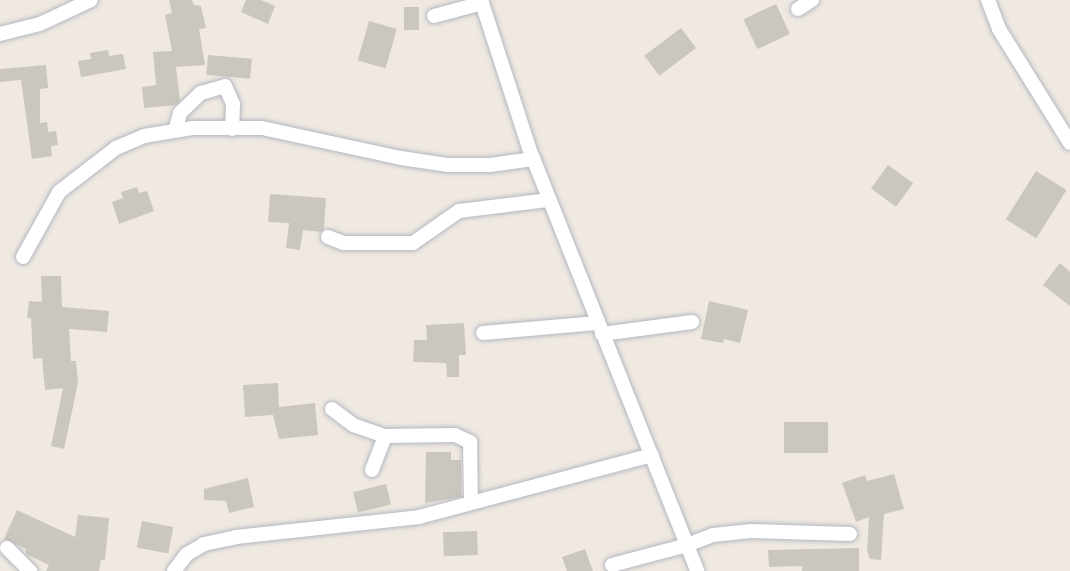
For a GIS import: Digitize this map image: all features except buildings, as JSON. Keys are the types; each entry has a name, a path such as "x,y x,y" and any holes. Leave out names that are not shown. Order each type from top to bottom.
{"street":[{"path":"0,34 40,24 91,0"},
{"path":"798,9 812,0"},
{"path":"988,0 999,29 1070,142"},
{"path":"435,16 482,1 549,200 697,571"},
{"path":"175,131 180,113 201,93 225,86 233,104 232,129"},
{"path":"23,257 59,192 116,148 144,136 175,131 262,128 401,158 448,165 490,165 534,159"},
{"path":"328,237 344,243 414,243 459,211 549,200"},
{"path":"483,333 624,329 692,322"},
{"path":"332,409 353,425 385,436 455,435 470,442 471,503"},
{"path":"372,470 385,436"},
{"path":"174,571 187,554 204,544 236,537 419,517 652,455"},
{"path":"612,565 687,545 713,535 751,531 850,534"},
{"path":"7,548 30,571"}]}
